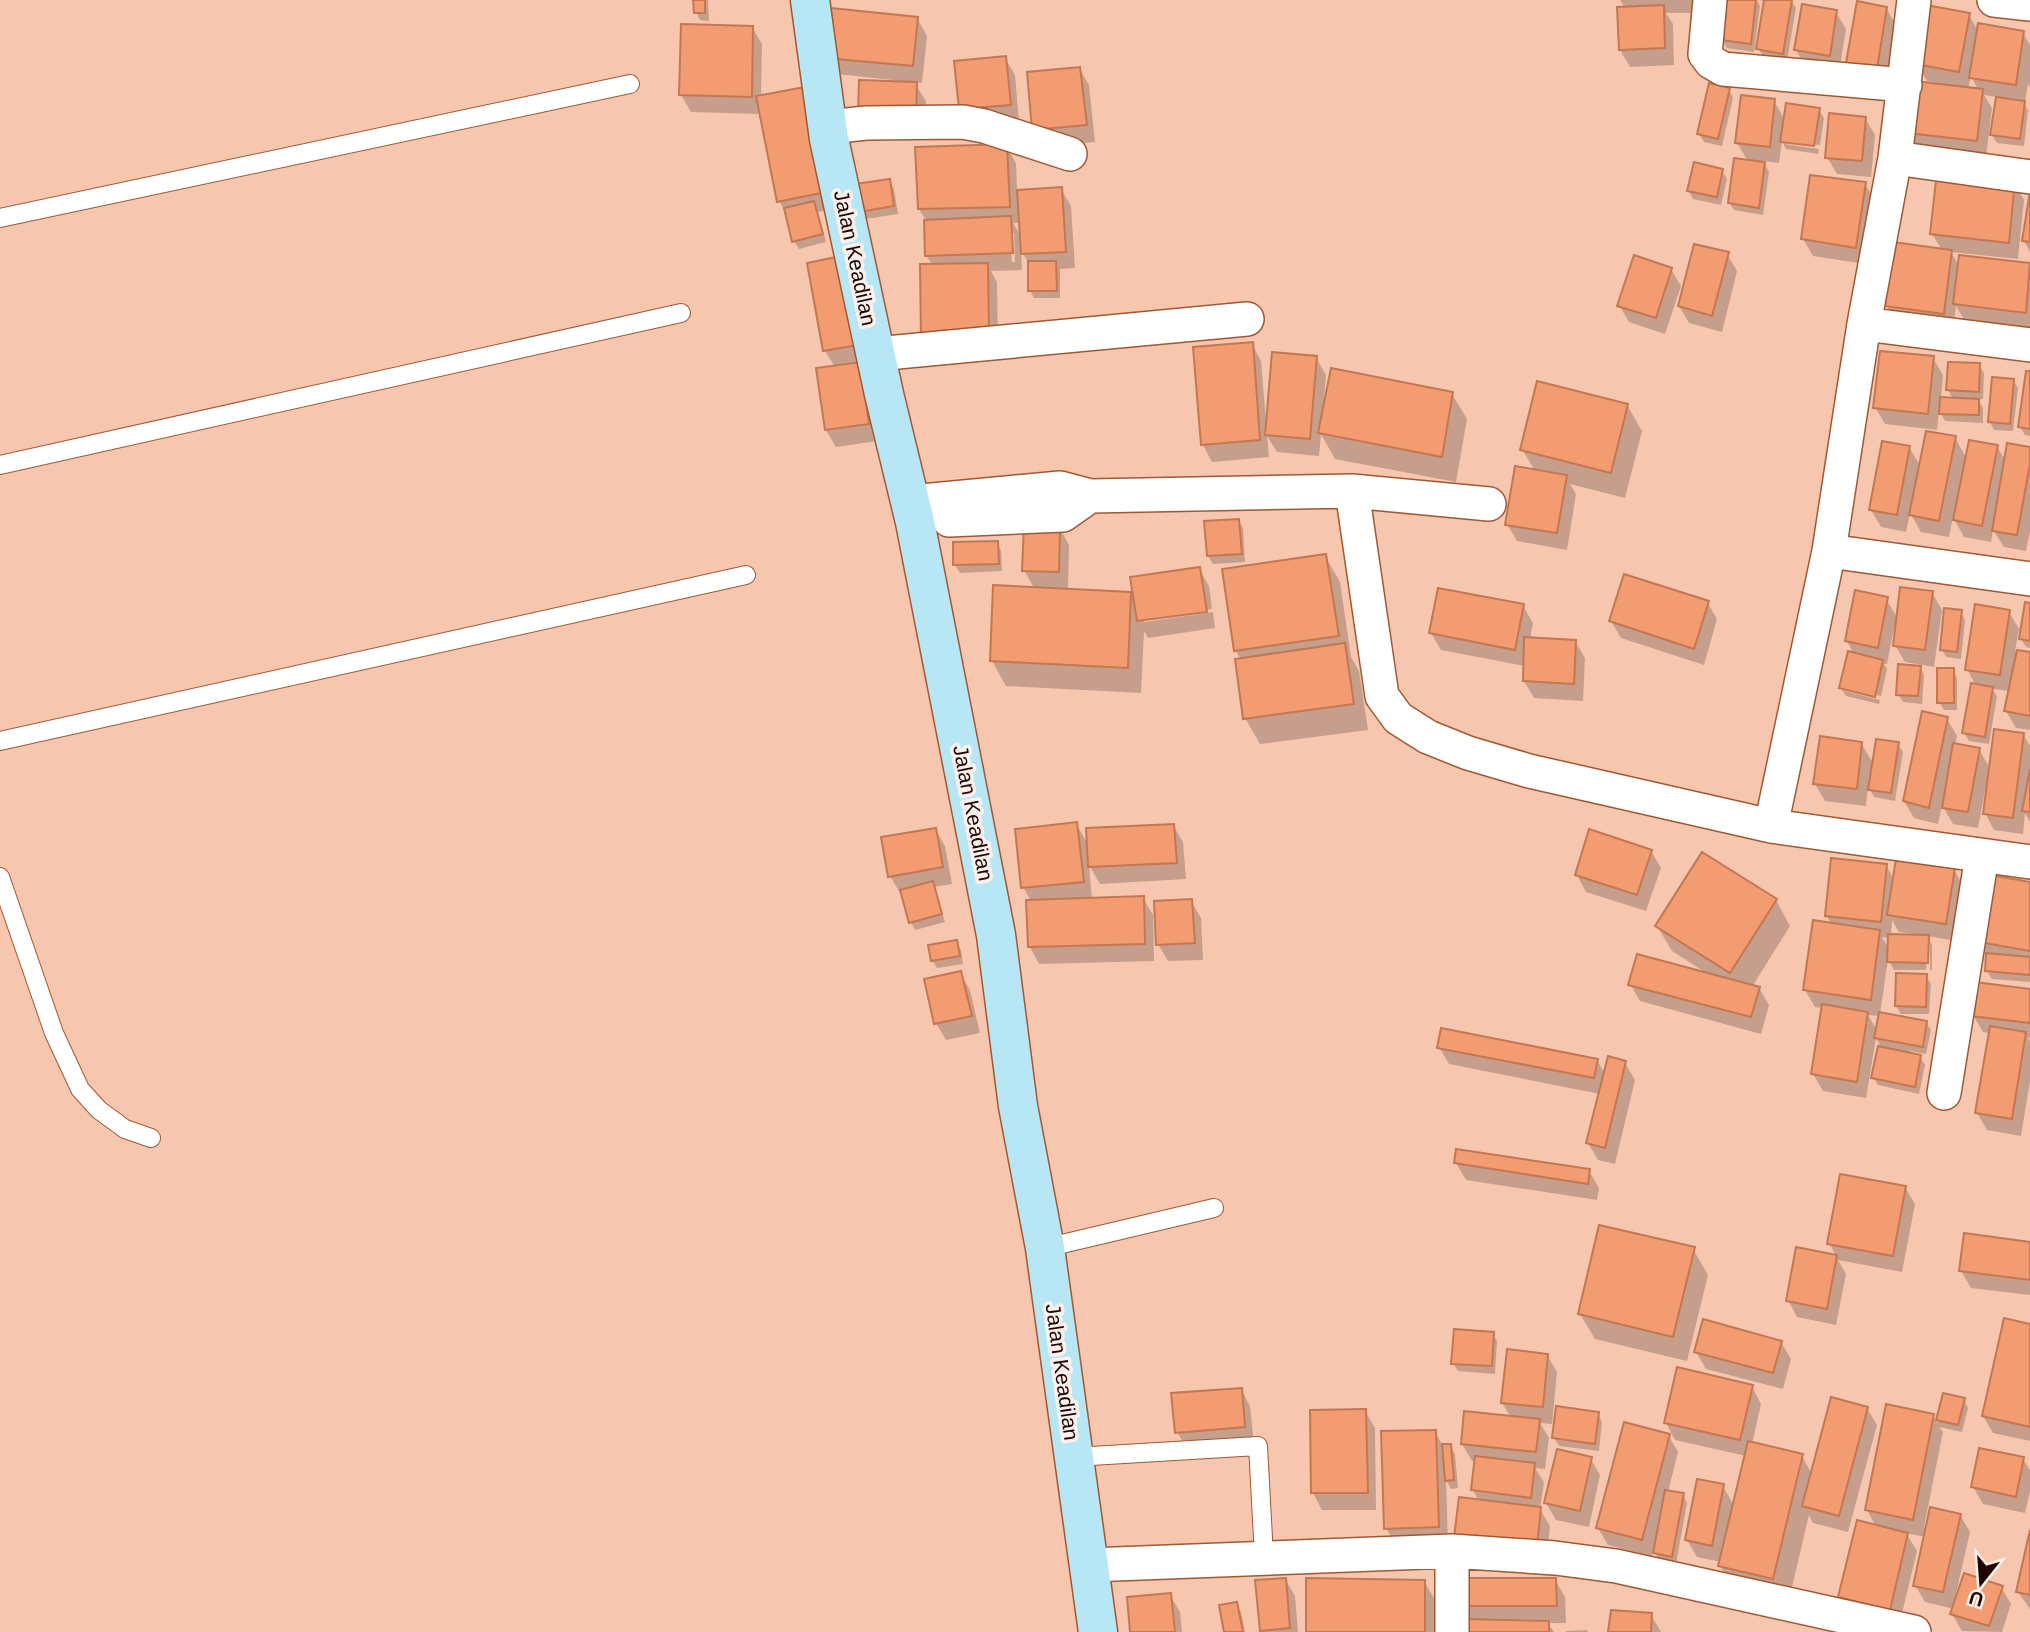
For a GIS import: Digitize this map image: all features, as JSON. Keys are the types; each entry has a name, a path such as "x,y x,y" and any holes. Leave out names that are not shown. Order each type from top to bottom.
{"main road":[{"name":"Jalan Keadilan","path":"810,0 828,127 913,512 996,935 1018,1106 1045,1248 1098,1632"}],"street":[{"path":"1710,0 1705,54 1717,67 1905,85"},
{"path":"1771,826 1829,551 1864,324 1895,158 1914,0"},
{"path":"1994,0 2030,4"},
{"path":"828,127 963,122 984,126 1070,154"},
{"path":"1895,158 2030,177"},
{"path":"876,354 1247,319"},
{"path":"1864,324 2030,345"},
{"path":"913,512 1060,488 1090,496 1352,491 1489,505"},
{"path":"1352,491 1382,696 1398,718 1428,737 1468,753 1601,789 1771,826 2030,862"},
{"path":"1829,551 2030,579"},
{"path":"1944,1093 1982,856"},
{"path":"1452,1551 1452,1632"},
{"path":"1089,1565 1452,1551 1555,1558 1616,1566 1866,1628 1914,1632"}],"lane":[{"path":"0,218 630,84"},
{"path":"0,465 681,313"},
{"path":"0,741 746,575"},
{"path":"0,877 54,1033 80,1089 99,1110 125,1129 151,1138"},
{"path":"1045,1248 1214,1208"},
{"path":"1074,1457 1258,1446 1264,1557"}],"building":[{"path":"693,0 705,0 705,13 694,13"},
{"path":"1726,0 1756,0 1751,44 1721,40"},
{"path":"1764,0 1792,0 1783,54 1756,49"},
{"path":"1857,1 1887,7 1877,69 1846,63"},
{"path":"1802,4 1837,10 1830,56 1794,50"},
{"path":"1664,5 1665,48 1619,50 1617,7"},
{"path":"1926,5 1970,13 1959,72 1915,64"},
{"path":"831,8 918,17 913,66 825,58"},
{"path":"1978,23 2024,31 2016,85 1969,78"},
{"path":"681,24 753,26 752,97 679,95"},
{"path":"1006,56 1011,105 959,109 954,61"},
{"path":"1080,67 1087,125 1032,130 1027,72"},
{"path":"859,80 917,82 916,115 858,113"},
{"path":"1914,81 1983,89 1977,141 1908,133"},
{"path":"1709,83 1730,88 1718,139 1697,134"},
{"path":"805,87 826,192 777,202 756,96"},
{"path":"1741,95 1775,99 1770,147 1735,143"},
{"path":"1996,97 2025,101 2020,139 1990,135"},
{"path":"1786,103 1820,108 1814,146 1780,142"},
{"path":"1829,113 1866,117 1862,161 1825,158"},
{"path":"1007,144 1010,207 918,209 915,147"},
{"path":"1734,158 1765,162 1759,208 1728,203"},
{"path":"1694,162 1723,169 1717,197 1687,191"},
{"path":"1937,172 2015,181 2009,243 1930,234"},
{"path":"1810,175 1866,182 1856,248 1801,239"},
{"path":"890,179 894,206 859,212 855,184"},
{"path":"1062,187 1066,252 1021,254 1017,190"},
{"path":"2030,191 2030,242 2022,241"},
{"path":"814,201 823,234 792,242 784,208"},
{"path":"1011,216 1013,253 925,256 924,220"},
{"path":"1893,242 1952,250 1944,314 1885,306"},
{"path":"1694,244 1729,252 1712,316 1678,306"},
{"path":"1634,255 1672,268 1656,318 1617,306"},
{"path":"1959,255 2030,263 2026,313 1953,304"},
{"path":"841,256 858,345 823,351 807,263"},
{"path":"1028,261 1056,261 1057,291 1028,291"},
{"path":"988,263 989,337 921,338 920,264"},
{"path":"1253,342 1260,440 1201,445 1193,347"},
{"path":"1880,351 1934,356 1928,414 1873,408"},
{"path":"1272,352 1317,356 1310,439 1265,435"},
{"path":"861,362 869,424 825,430 816,368"},
{"path":"1948,362 1980,363 1979,392 1946,390"},
{"path":"1331,368 1453,392 1442,457 1318,433"},
{"path":"2026,371 2030,371 2030,429 2018,427"},
{"path":"1992,377 2014,379 2010,424 1988,422"},
{"path":"1537,381 1628,404 1611,473 1520,450"},
{"path":"1940,397 1979,399 1979,415 1939,414"},
{"path":"1926,431 1956,436 1939,521 1909,515"},
{"path":"1969,440 1998,445 1982,526 1953,520"},
{"path":"1882,441 1910,446 1897,515 1869,510"},
{"path":"2007,443 2030,447 2030,464 2017,535 1992,531"},
{"path":"1515,466 1567,475 1557,533 1505,525"},
{"path":"1239,519 1242,554 1207,556 1204,521"},
{"path":"1024,524 1060,526 1059,572 1022,571"},
{"path":"998,541 999,564 953,565 953,542"},
{"path":"1326,554 1339,636 1234,651 1222,569"},
{"path":"1200,567 1207,612 1137,621 1130,577"},
{"path":"1624,574 1709,601 1694,649 1609,621"},
{"path":"993,585 1131,592 1128,668 990,661"},
{"path":"1900,587 1933,591 1925,650 1893,646"},
{"path":"1438,588 1524,604 1515,650 1429,633"},
{"path":"1855,590 1888,597 1878,648 1845,641"},
{"path":"2025,602 2030,603 2030,641 2019,639"},
{"path":"1975,604 2010,610 2000,675 1965,670"},
{"path":"1944,608 1962,610 1957,652 1940,650"},
{"path":"1524,637 1576,640 1574,684 1523,681"},
{"path":"1345,643 1354,704 1243,719 1235,659"},
{"path":"2017,650 2030,652 2030,716 2004,711"},
{"path":"1848,651 1883,660 1875,697 1839,688"},
{"path":"1898,664 1921,666 1918,696 1896,695"},
{"path":"1937,668 1954,668 1954,703 1937,703"},
{"path":"1971,683 1993,687 1985,737 1962,733"},
{"path":"1922,711 1948,717 1929,808 1903,801"},
{"path":"1994,729 2024,733 2013,818 1983,814"},
{"path":"1820,736 1862,742 1857,789 1813,784"},
{"path":"1876,739 1899,742 1891,793 1868,790"},
{"path":"1953,743 1980,748 1968,812 1942,808"},
{"path":"2030,769 2030,812 2022,811"},
{"path":"1077,822 1084,882 1021,888 1015,829"},
{"path":"1174,824 1177,863 1088,867 1086,828"},
{"path":"936,828 943,867 888,877 881,837"},
{"path":"1589,829 1652,850 1637,895 1575,875"},
{"path":"1702,852 1777,899 1730,973 1655,926"},
{"path":"1831,858 1887,864 1881,922 1825,916"},
{"path":"1896,859 1955,868 1946,924 1887,915"},
{"path":"1985,874 2030,882 2030,951 1974,941"},
{"path":"933,881 942,914 909,923 900,890"},
{"path":"1144,896 1145,944 1028,947 1026,900"},
{"path":"1192,899 1195,943 1156,945 1154,901"},
{"path":"1813,920 1880,930 1871,1000 1803,990"},
{"path":"1888,934 1929,935 1928,963 1887,962"},
{"path":"957,940 960,956 931,961 928,945"},
{"path":"1986,953 2030,957 2030,975 1985,971"},
{"path":"1637,954 1760,987 1751,1017 1628,985"},
{"path":"961,971 972,1016 934,1024 924,979"},
{"path":"1896,973 1927,974 1926,1007 1895,1006"},
{"path":"1975,982 2030,989 2030,1023 1971,1016"},
{"path":"1822,1004 1868,1012 1857,1082 1811,1074"},
{"path":"1879,1012 1927,1021 1923,1047 1874,1038"},
{"path":"1990,1026 2026,1032 2012,1119 1975,1113"},
{"path":"1441,1028 1598,1059 1594,1078 1437,1048"},
{"path":"1878,1046 1921,1055 1915,1087 1871,1078"},
{"path":"1608,1056 1626,1061 1605,1148 1586,1143"},
{"path":"1456,1149 1590,1169 1588,1184 1454,1163"},
{"path":"1840,1174 1906,1186 1893,1256 1827,1244"},
{"path":"1599,1225 1695,1247 1673,1337 1578,1314"},
{"path":"1964,1233 2030,1242 2030,1280 1959,1271"},
{"path":"1796,1247 1837,1255 1827,1309 1786,1301"},
{"path":"2004,1318 2030,1324 2030,1427 1982,1416"},
{"path":"1703,1319 1782,1341 1773,1373 1694,1352"},
{"path":"1454,1329 1494,1332 1492,1366 1451,1364"},
{"path":"1507,1349 1548,1354 1543,1407 1501,1403"},
{"path":"1677,1367 1753,1385 1740,1440 1664,1423"},
{"path":"1242,1388 1245,1427 1175,1433 1171,1393"},
{"path":"1943,1393 1965,1398 1958,1425 1936,1420"},
{"path":"1831,1397 1868,1407 1839,1516 1802,1506"},
{"path":"1886,1404 1934,1414 1913,1520 1865,1510"},
{"path":"1556,1406 1599,1412 1595,1444 1552,1438"},
{"path":"1366,1409 1368,1493 1311,1493 1310,1410"},
{"path":"1464,1411 1540,1419 1536,1452 1461,1444"},
{"path":"1624,1422 1670,1434 1642,1540 1596,1528"},
{"path":"1436,1430 1439,1527 1384,1529 1381,1431"},
{"path":"1748,1441 1803,1454 1773,1579 1718,1566"},
{"path":"1442,1444 1451,1444 1454,1480 1445,1481"},
{"path":"1979,1448 2024,1457 2016,1497 1971,1487"},
{"path":"1557,1449 1592,1457 1580,1511 1544,1503"},
{"path":"1475,1456 1535,1463 1531,1498 1471,1490"},
{"path":"1697,1479 1724,1484 1712,1546 1685,1540"},
{"path":"1665,1490 1684,1493 1672,1557 1653,1553"},
{"path":"1459,1497 1541,1507 1537,1547 1454,1537"},
{"path":"1930,1507 1961,1514 1943,1592 1913,1586"},
{"path":"1857,1520 1908,1533 1890,1610 1838,1597"},
{"path":"2030,1530 2030,1595 2016,1592"},
{"path":"1964,1573 2003,1586 1989,1626 1950,1614"},
{"path":"1286,1578 1290,1628 1260,1631 1255,1580"},
{"path":"1306,1578 1425,1580 1425,1632 1306,1632"},
{"path":"1459,1578 1556,1578 1557,1606 1460,1606"},
{"path":"1171,1593 1175,1632 1130,1632 1127,1597"},
{"path":"1237,1602 1243,1632 1224,1632 1219,1605"},
{"path":"1611,1610 1652,1613 1651,1632 1608,1632"},
{"path":"1467,1619 1549,1621 1549,1632 1467,1632"}]}
